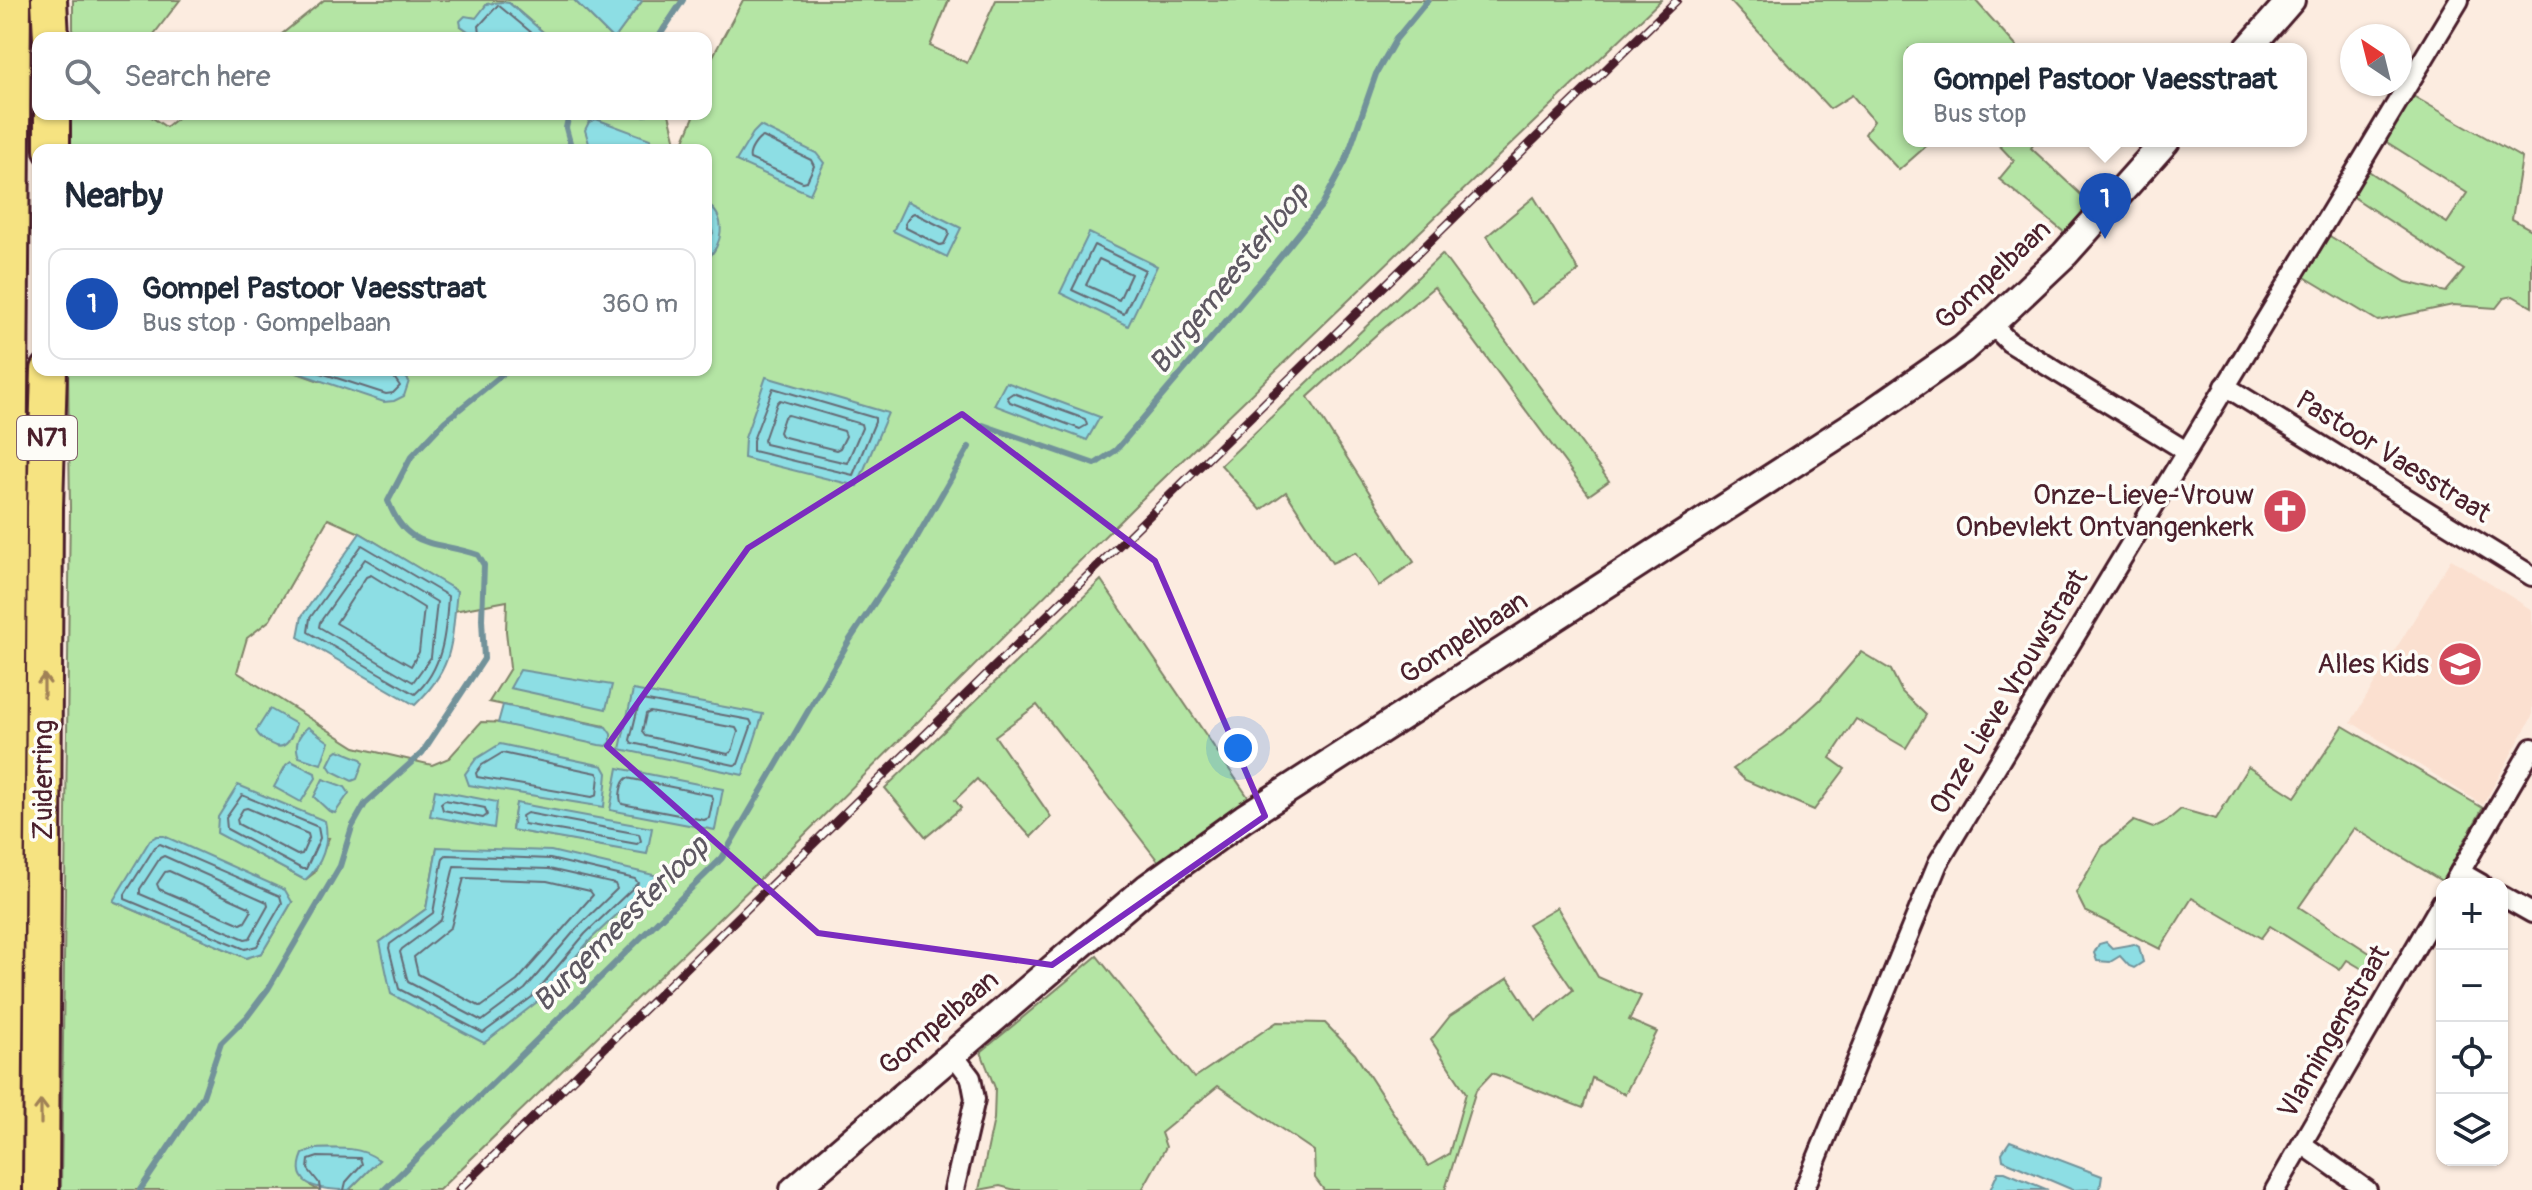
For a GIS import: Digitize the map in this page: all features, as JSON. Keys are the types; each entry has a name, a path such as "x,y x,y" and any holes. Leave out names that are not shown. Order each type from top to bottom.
{"highway":[{"name":"Zuiderring","path":"4,1190 13,0"},
{"path":"49,0 51,32"},
{"path":"52,120 52,144"},
{"name":"Zuiderring","path":"41,1190 45,523 49,376"}],"street":[{"path":"2253,43 2291,0"},
{"name":"Onze Lieve Vrouwstraat","path":"1804,1190 1938,863 2459,0"},
{"name":"Gompelbaan","path":"794,1190 1148,887 1244,818 1864,418 1963,349 2065,254 2161,147"},
{"path":"1991,324 2009,342 2186,451"},
{"name":"Pastoor Vaesstraat","path":"2225,386 2532,576"},
{"path":"2456,878 2532,748"},
{"path":"2508,899 2532,913"},
{"name":"Vlamingenstraat","path":"2275,1190 2436,912"},
{"path":"952,1053 971,1078 975,1099 954,1190"},
{"path":"2302,1144 2367,1190"}],"highlighted area":[{"path":"962,414 1155,561 1265,816 1052,965 818,933 607,746 748,548"}],"shaded area":[{"name":"Alles Kids","path":"2451,559 2532,610 2532,717 2483,805 2351,722"}],"green space":[{"path":"73,0 180,0 156,32 73,32"},
{"path":"324,0 574,0 606,32 543,32 509,3 487,4 477,18 469,17 461,26 470,32 284,32"},
{"path":"643,0 682,0 661,32 619,32"},
{"path":"743,0 949,0 930,46 967,63 996,0 1661,0 1139,502 759,880 439,1190 349,1190 379,1160 355,1151 315,1149 311,1186 318,1190 61,1190 70,508 68,376 305,376 319,381 391,376 712,376 712,144 682,144 692,120 712,120 712,58","holes":["328,519 360,533 456,591 454,611 507,601 510,668 489,702 605,726 481,722 449,758 432,765 355,747 237,672 247,638 270,620","516,804 647,853 512,830","218,833 329,838 314,873 305,880","437,847 591,939 537,1002 380,942 426,909","113,901 292,902 262,953 246,958"]},
{"path":"1729,0 1975,0 2013,43 1903,43 1903,147 1925,147 1899,170 1865,134 1874,121 1852,95 1830,109"},
{"path":"2413,96 2522,158 2512,219 2532,230 2532,307 2513,296 2504,298 2496,308 2453,305 2378,321 2303,276 2328,235 2406,282 2446,292 2464,270 2352,196 2367,170 2447,223 2467,193 2385,141"},
{"path":"71,120 156,120 166,127 175,120 670,120 676,144 71,144"},
{"path":"2001,147 2032,147 2090,203 2065,233 1999,179 2014,161"},
{"path":"1534,197 1579,271 1532,304 1487,236"},
{"path":"1442,254 1609,481 1589,495 1434,287 1308,397 1414,562 1379,586 1356,552 1332,563 1286,492 1261,510 1221,465"},
{"path":"1101,580 1248,797 1158,861 1037,705 995,736 1051,817 1031,837 977,779 955,800 961,808 926,837 885,788"},
{"path":"1861,652 1891,670 1902,692 1926,715 1906,748 1856,719 1830,758 1845,769 1814,810 1745,780 1733,769 1783,734 1820,700"},
{"path":"2343,726 2483,808 2444,878 2437,878 2354,828 2299,907 2385,963 2376,977 2347,960 2340,970 2270,926 2261,938 2192,898 2160,949 2085,911 2076,893 2102,847 2134,821 2153,828 2181,809 2216,819 2248,767 2295,797"},
{"path":"1557,907 1598,977 1641,996 1629,1020 1657,1032 1625,1094 1592,1078 1583,1108 1492,1073 1476,1090 1445,1190 1324,1190 1315,1178 1314,1151 1218,1086 1161,1133 1166,1147 1142,1190 1015,1190 1000,1186 979,1190 994,1119 995,1088 981,1052 1097,956 1194,1078 1277,1022 1325,1023 1355,1054 1428,1166 1449,1154 1466,1093 1431,1040 1450,1016 1508,978 1536,1020 1573,990 1528,924"}],"water":[{"path":"574,0 642,1 619,32 606,32"},
{"path":"509,3 543,32 470,32 461,26 460,21 465,16 476,18 487,4"},
{"path":"599,120 650,139 654,144 589,144 585,130 589,122"},
{"path":"760,126 816,153 824,163 810,194 736,161"},
{"path":"907,201 961,228 947,257 893,231"},
{"path":"712,208 718,216 721,231 712,254"},
{"path":"1089,233 1157,266 1128,326 1060,293"},
{"path":"307,376 402,376 409,381 404,396 384,402"},
{"path":"766,377 888,413 857,486 744,458 745,438"},
{"path":"1006,382 1100,417 1087,440 994,405"},
{"path":"360,533 457,591 449,653 438,678 415,705 298,637 302,616"},
{"path":"520,670 612,685 606,709 510,688"},
{"path":"633,690 763,714 743,775 620,749"},
{"path":"503,705 606,727 611,734 611,742 607,746 599,745 498,723"},
{"path":"270,709 296,724 284,745 276,746 266,741 256,731"},
{"path":"308,727 329,742 321,764 299,757 298,740"},
{"path":"500,744 603,766 607,773 604,807 469,785 465,774 476,759"},
{"path":"338,750 361,759 363,763 357,779 352,781 332,771 328,765"},
{"path":"291,761 315,773 316,778 301,802 274,787"},
{"path":"618,768 723,789 715,830 610,810"},
{"path":"323,779 345,787 349,793 335,813 314,797"},
{"path":"238,785 325,821 323,853 316,868 305,880 217,833 218,817"},
{"path":"435,790 497,802 494,828 430,816"},
{"path":"516,803 652,828 647,854 512,830"},
{"path":"164,836 285,890 292,902 262,953 246,958 113,901 150,840"},
{"path":"437,847 551,851 658,876 591,939 537,1002 484,1043 391,994 380,942 426,909"},
{"path":"2106,942 2112,948 2134,944 2139,947 2143,962 2134,968 2120,956 2110,962 2097,961 2094,953 2099,944"},
{"path":"2010,1141 2102,1176 2100,1189 2073,1190 2003,1160 2002,1153"},
{"path":"315,1149 357,1150 379,1160 349,1190 320,1188 305,1181 301,1174 303,1154"},
{"path":"1998,1172 2005,1172 2048,1190 1990,1190"}],"waterway":[{"path":"662,32 683,0"},
{"name":"Burgemeesterloop","path":"982,427 1095,464 1116,450 1322,205 1346,160 1376,74 1396,39 1428,0"},
{"path":"568,120 566,128 570,144"},
{"path":"140,1190 203,1096 221,1043 247,1017 268,989 340,866 352,827 365,804 422,753 484,659 484,565 478,555 413,536 396,517 388,501 411,457 445,421 501,376"},
{"name":"Burgemeesterloop","path":"384,1190 722,858 849,641 909,551 969,447"}],"railway":[{"path":"459,1190 1677,0"}],"place":[{"name":"Gompel Pastoor Vaesstraat","path":"2105,239"},
{"name":"Onze-Lieve-Vrouw Onbevlekt Ontvangenkerk","path":"2285,511"},
{"name":"Alles Kids","path":"2460,664"}]}
